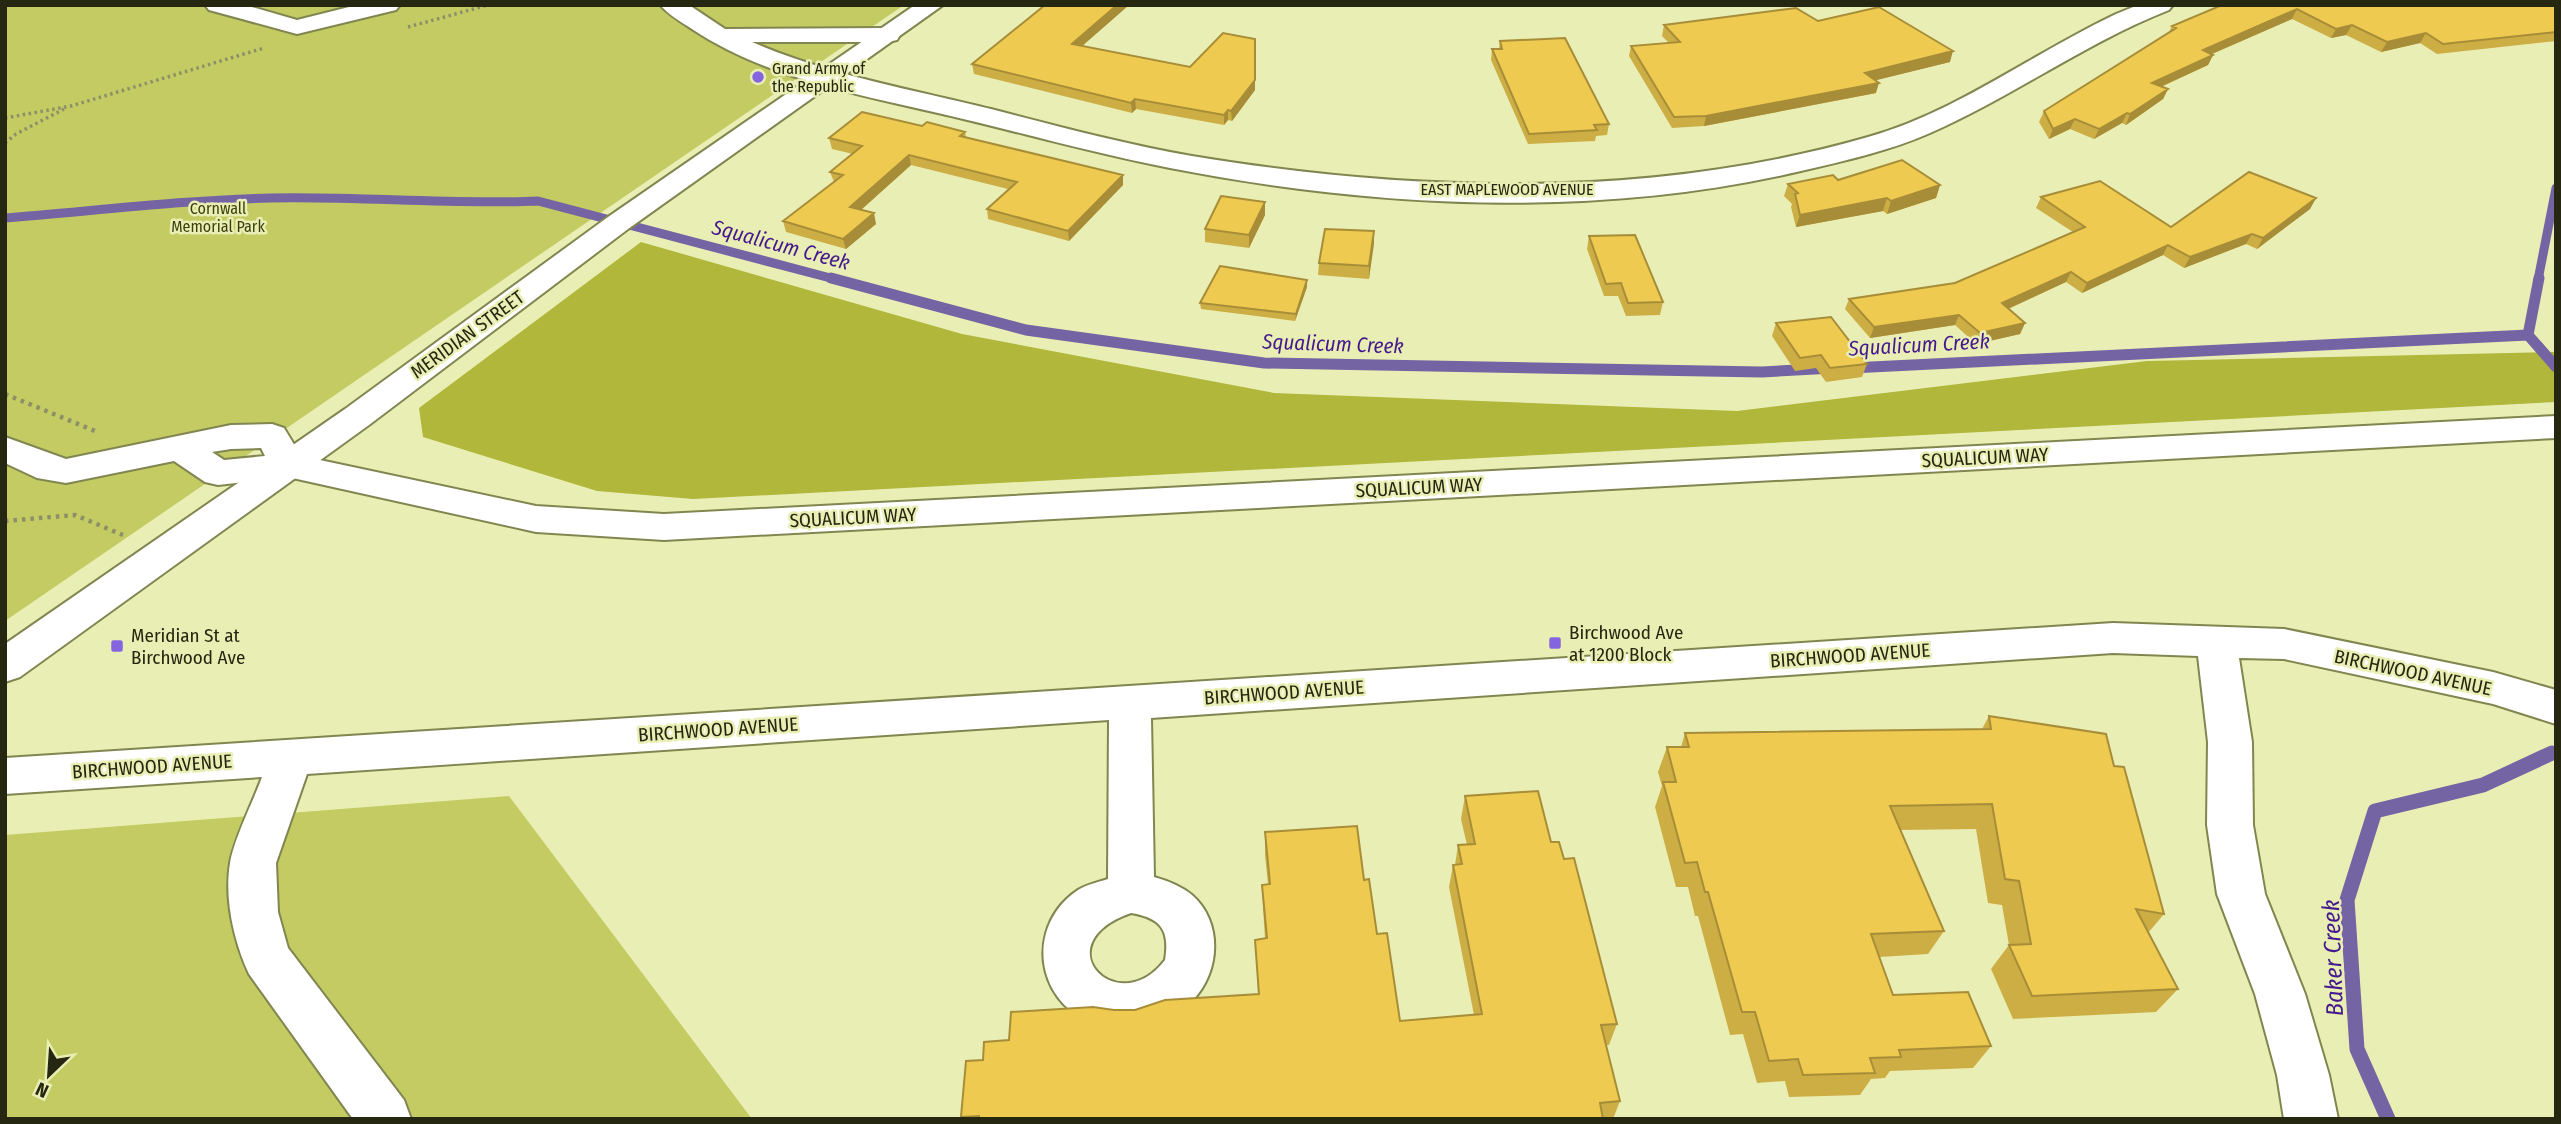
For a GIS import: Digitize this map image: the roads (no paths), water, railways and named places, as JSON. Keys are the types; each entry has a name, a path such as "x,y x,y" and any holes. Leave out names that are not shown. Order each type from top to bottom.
{"street":[{"path":"217,5 297,27 388,5"},
{"name":"EAST MAPLEWOOD AVENUE","path":"672,5 713,33 770,59 1135,153 1259,174 1436,191 1592,190 1749,173 1822,158 1885,141 1942,117 2112,23 2161,5"},
{"name":"MERIDIAN STREET","path":"5,666 288,465 618,223 931,5"},
{"path":"713,33 764,36 888,35"},
{"name":"SQUALICUM WAY","path":"288,465 536,519 664,527 2556,427"},
{"path":"5,449 50,469 66,471 180,448 218,473 288,465"},
{"name":"BIRCHWOOD AVENUE","path":"5,776 2113,638 2284,644 2493,688 2556,707"},
{"path":"2216,642 2230,742 2230,825 2241,894 2280,994 2303,1075 2311,1119"},
{"path":"1130,702 1131,892"},
{"path":"291,757 253,863 254,912 266,958 385,1119"}],"waterway":[{"name":"Squalicum Creek","path":"2538,280 2556,188"},
{"name":"Squalicum Creek","path":"5,218 238,199 538,201 838,280"},
{"name":"Squalicum Creek","path":"831,278 1026,330 1264,363 1762,372 1833,368"},
{"name":"Squalicum Creek","path":"2528,335 2539,278"},
{"name":"Squalicum Creek","path":"1851,368 2528,335"},
{"name":"Baker Creek","path":"2528,335 2556,367"},
{"name":"Baker Creek","path":"2388,1119 2357,1049 2347,900 2375,811 2483,785 2552,753"}],"place":[{"name":"Grand Army of the Republic","path":"758,77"},
{"name":"Birchwood Ave at 1200 Block","path":"1555,643"},
{"name":"Meridian St at Birchwood Ave","path":"117,646"}],"park label":[{"name":"Cornwall Memorial Park","path":"218,217"}]}
